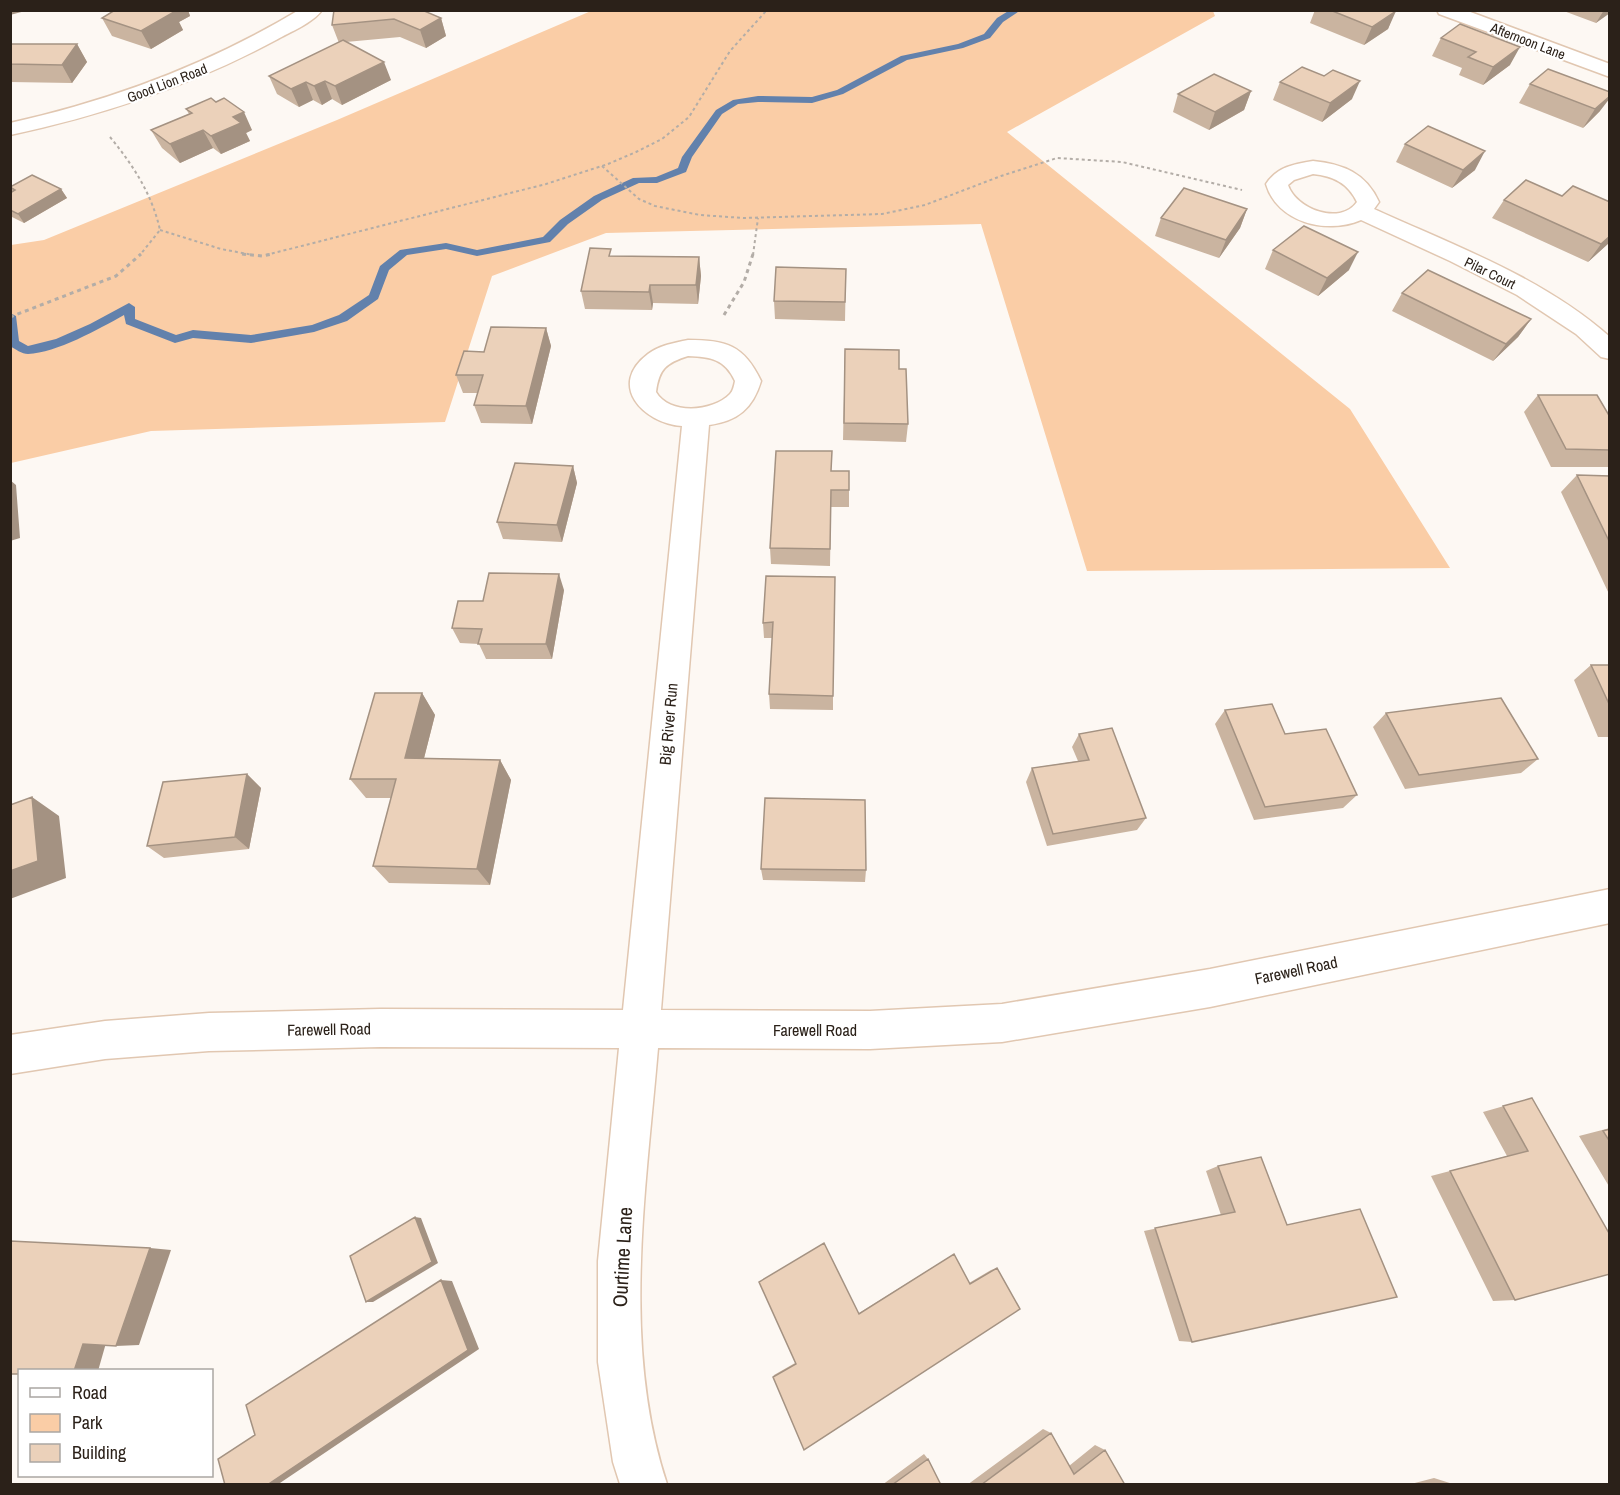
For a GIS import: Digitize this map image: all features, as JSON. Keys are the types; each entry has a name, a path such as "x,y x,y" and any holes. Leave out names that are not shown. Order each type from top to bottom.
{"street":[{"name":"Good Lion Road","path":"10,129 132,98 224,61 313,10"},
{"name":"Afternoon Lane","path":"1446,10 1610,71"},
{"path":"1321,168 1353,180 1365,191 1368,202 1361,212 1343,219 1318,218 1289,206 1279,194 1277,184 1283,175 1297,169 1321,168"},
{"name":"Pilar Court","path":"1361,212 1508,280 1558,310 1610,351"},
{"path":"688,348 708,348 731,356 741,364 748,381 742,398 723,413 696,419 670,416 655,408 645,395 642,383 649,367 663,356 688,348"},
{"name":"Big River Run","path":"640,1029 696,419"},
{"name":"Farewell Road","path":"10,1055 105,1040 209,1032 380,1028 870,1030 1002,1023 1210,988 1610,906"},
{"name":"Ourtime Lane","path":"640,1029 619,1272 620,1362 636,1462 643,1485"}],"path":[{"path":"160,230 212,249 262,255 397,223 602,166 659,141 685,122 701,101 720,66 747,29 767,10"},
{"path":"10,317 116,276 138,257 160,230 157,213 129,159 102,129 90,110"},
{"path":"602,166 639,199 669,210 700,216 758,218 882,214 925,205 1001,176 1057,158 1122,162 1244,190 1279,194"},
{"path":"708,348 715,327 728,311 744,280 757,242 758,218"}],"green space":[{"path":"591,11 1213,11 1215,16 1007,132 1350,409 1450,568 1087,571 981,224 606,233 492,276 445,422 151,431 11,463 11,245 44,240 337,120"}],"building":[{"path":"115,10 169,10 174,12 141,31 102,18"},
{"path":"334,10 422,10 441,18 420,30 394,19 332,25"},
{"path":"1330,10 1395,10 1396,11 1372,27"},
{"path":"1460,24 1520,47 1493,67 1468,57 1476,52 1441,38"},
{"path":"343,40 384,62 335,86 325,81 314,86 306,82 291,89 269,76"},
{"path":"77,44 62,65 10,64 10,45"},
{"path":"1302,67 1324,76 1333,70 1360,81 1330,103 1280,82"},
{"path":"1548,69 1610,92 1610,96 1595,109 1530,84"},
{"path":"1214,74 1251,91 1215,112 1178,94"},
{"path":"211,98 216,102 224,98 244,112 233,117 241,123 211,136 203,130 170,144 151,130 192,113 186,109"},
{"path":"1428,126 1485,151 1463,170 1405,144"},
{"path":"32,175 61,189 18,214 10,210 10,193 15,190 10,187"},
{"path":"1526,180 1562,196 1573,186 1610,202 1610,236 1601,244 1504,200"},
{"path":"1184,188 1247,209 1226,240 1161,218"},
{"path":"1304,226 1358,252 1327,278 1273,250"},
{"path":"590,248 611,249 609,256 699,257 696,285 650,285 649,292 581,291"},
{"path":"776,267 846,269 845,302 774,301"},
{"path":"1428,270 1531,319 1506,344 1402,293"},
{"path":"491,327 546,328 526,406 474,405 483,375 456,375 464,351 484,352"},
{"path":"845,349 899,350 899,369 906,369 908,424 844,423"},
{"path":"1538,395 1597,395 1610,417 1610,450 1566,449"},
{"path":"776,451 832,451 831,471 849,471 849,490 831,490 830,549 770,548"},
{"path":"515,463 573,466 557,525 497,522"},
{"path":"1577,475 1610,476 1610,543"},
{"path":"489,573 559,574 546,644 478,644 482,629 452,628 458,601 483,601"},
{"path":"766,576 835,577 833,696 769,694 773,622 763,623"},
{"path":"1591,665 1610,665 1610,706"},
{"path":"375,693 422,693 405,758 500,760 477,869 373,866 396,779 350,779"},
{"path":"1501,698 1538,759 1419,775 1386,713"},
{"path":"1272,704 1285,734 1326,729 1357,795 1265,807 1225,710"},
{"path":"1112,728 1146,818 1053,834 1032,768 1089,760 1079,734"},
{"path":"247,774 235,837 147,846 163,782"},
{"path":"32,797 38,861 10,871 10,805"},
{"path":"765,798 865,800 866,870 761,869"},
{"path":"1532,1098 1610,1235 1610,1274 1515,1300 1450,1171 1528,1151 1503,1106"},
{"path":"1610,1129 1610,1142 1603,1131"},
{"path":"1261,1157 1287,1225 1360,1209 1397,1297 1192,1342 1155,1228 1235,1212 1218,1166"},
{"path":"415,1217 432,1262 366,1302 350,1256"},
{"path":"10,1241 150,1248 116,1346 83,1344 75,1369 18,1369 18,1374 10,1374"},
{"path":"824,1243 859,1314 954,1254 970,1284 997,1268 1020,1309 804,1450 773,1377 796,1364 759,1282"},
{"path":"441,1280 468,1350 267,1485 225,1485 218,1459 255,1435 246,1405"},
{"path":"1051,1433 1074,1474 1105,1450 1125,1485 981,1485"},
{"path":"928,1459 941,1485 892,1485"}],"waterway":[{"path":"10,316 14,343 27,350 59,342 94,327 129,307 130,321 175,339 193,334 251,339 314,328 343,318 374,297 384,268 404,252 446,246 477,253 546,240 564,222 598,198 637,180 657,180 682,170 687,157 719,112 736,102 758,99 812,100 840,92 904,58 960,46 987,36 1000,20 1017,10"}]}
